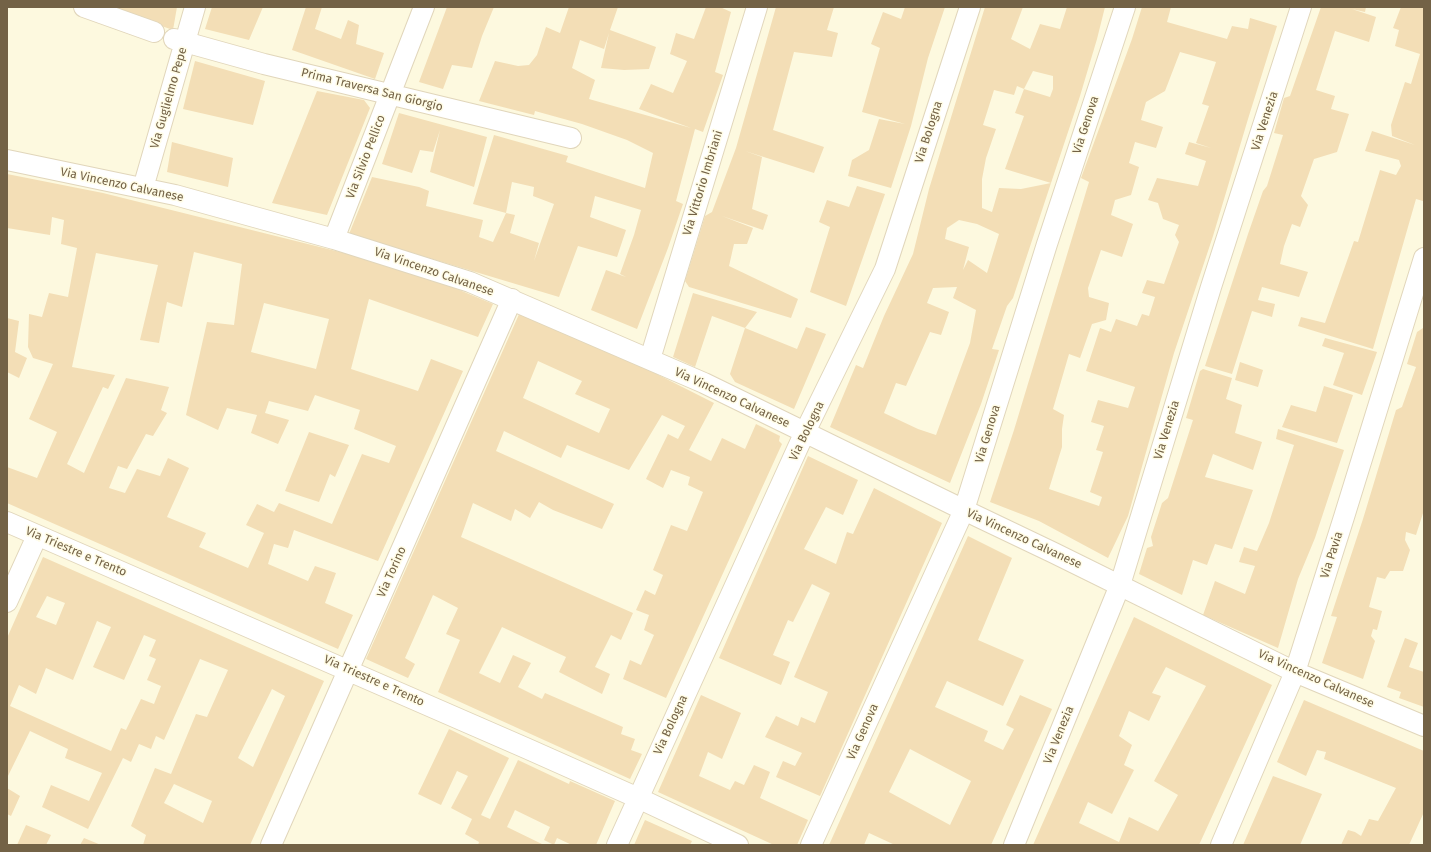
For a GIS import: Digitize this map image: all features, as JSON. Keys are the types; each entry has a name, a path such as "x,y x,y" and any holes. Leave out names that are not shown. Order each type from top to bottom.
{"street":[{"path":"84,7 154,32"},
{"name":"Via Guglielmo Pepe","path":"143,188 163,122 179,41 195,7"},
{"name":"Via Silvio Pellico","path":"334,239 424,7"},
{"name":"Via Vittorio Imbriani","path":"650,359 757,7"},
{"name":"Via Bologna","path":"617,845 805,434 885,269 970,7"},
{"name":"Via Genova","path":"811,845 964,510 1124,7"},
{"name":"Via Venezia","path":"1014,845 1120,585 1211,287 1301,7"},
{"name":"Prima Traversa San Giorgio","path":"179,41 264,64 571,138"},
{"name":"Via Vincenzo Calvanese","path":"7,160 175,195 334,239 470,282 704,383 805,434 1120,585 1295,672 1424,726"},
{"name":"Via Pavia","path":"1221,845 1295,672 1424,258"},
{"name":"Via Torino","path":"271,845 512,299"},
{"name":"Via Triestre e Trento","path":"7,522 349,670 638,798 738,845"},
{"path":"7,602 37,536"}],"building":[{"path":"114,7 177,7 173,30 113,9"},
{"path":"212,7 263,7 249,40 205,29"},
{"path":"306,7 322,7 315,29 341,39 348,20 359,25 356,44 384,53 375,79 292,50"},
{"path":"447,7 494,7 482,36 472,68 452,65 443,89 419,82"},
{"path":"569,7 618,7 610,30 656,47 649,69 624,70 601,68 609,33 604,49 580,40 572,68 595,80 589,99 691,128 639,109 651,84 673,93 687,61 670,54 676,33 694,39 706,7 720,7 731,12 715,72 723,75 703,132 695,129 676,201 683,204 637,329 591,310 606,270 626,277 620,274 641,210 595,196 590,217 626,230 617,257 578,246 559,297 349,234 372,177 419,187 429,191 426,206 483,220 479,237 493,242 506,213 473,204 494,135 568,156 566,162 645,188 653,153 627,140 582,124 535,111 534,115 479,101 495,61 518,66 529,65 537,55 546,27 560,33","holes":["512,182 534,187 533,196 554,204 534,261 539,243 510,233 515,215 506,213"]},
{"path":"776,7 834,7 827,30 838,33 832,57 794,52 773,130 824,147 814,173 745,151 762,157 752,209 768,215 763,230 722,216 753,228 747,244 734,244 729,266 798,299 791,318 689,287 685,281 705,216 712,212 736,148"},
{"path":"905,7 945,7 928,58 911,126 891,188 848,176 852,160 869,150 879,119 905,124 862,112 880,48 871,44 883,12 901,19"},
{"path":"985,7 1023,7 1011,39 1030,49 1040,24 1060,29 1067,7 1105,7 1080,96 1013,298 1007,306 992,349 999,350 981,404 950,483 830,427 856,365 863,368 884,316 913,254 929,189","holes":["1033,71 1053,76 1053,89 1050,97 1024,89","1017,86 1024,89 1015,113 1024,116 1005,169 1051,183 1021,189 999,188 992,212 982,208 982,179 986,158 996,129 983,125 994,90 1014,95","959,220 977,224 999,234 987,273 968,260 963,270 969,247 945,239 947,228","957,287 953,298 976,310 970,343 936,435 918,429 884,413 896,383 906,386 930,332 941,335 949,312 927,303 933,288"]},
{"path":"1142,7 1171,7 1167,22 1227,39 1232,26 1248,29 1250,18 1277,26 1213,236 1174,353 1128,516 1108,558 1039,521 990,502 1014,430 1089,182 1081,178 1132,39","holes":["1180,52 1216,62 1202,104 1209,106 1196,143 1211,148 1189,142 1185,154 1206,161 1198,186 1157,178 1148,200 1158,203 1163,219 1179,225 1175,235 1179,242 1164,284 1147,280 1142,293 1155,297 1149,316 1142,314 1137,326 1116,319 1111,332 1100,328 1086,371 1135,387 1128,408 1098,400 1091,422 1104,426 1096,450 1103,452 1090,492 1102,497 1099,506 1049,489 1062,447 1064,415 1053,409 1069,354 1080,358 1092,324 1106,320 1109,303 1089,297 1088,288 1101,250 1122,257 1133,224 1111,215 1115,200 1131,195 1139,167 1129,163 1135,142 1156,148 1163,127 1141,120 1146,102 1165,91"]},
{"path":"1321,7 1366,7 1365,12 1352,9 1376,17 1369,42 1335,31 1316,90 1335,96 1331,109 1349,114 1337,152 1314,159 1301,196 1308,205 1300,227 1292,224 1284,246 1280,264 1308,272 1299,297 1262,287 1258,300 1275,304 1272,317 1252,311 1232,374 1205,366 1248,234 1263,191 1267,186 1283,135 1274,133 1284,98 1290,96"},
{"path":"1401,7 1424,7 1424,196 1423,201 1416,199 1373,349 1298,326 1301,317 1325,323 1354,241 1358,242 1380,170 1396,175 1401,166 1399,160 1365,151 1372,131 1415,145 1392,136 1391,125 1405,82 1411,84 1420,54 1395,46 1399,30 1393,28"},
{"path":"195,61 265,81 253,125 183,109"},
{"path":"317,91 364,100 370,108 327,215 272,203"},
{"path":"399,113 487,137 474,187 430,172 440,130 433,152 420,150 412,173 382,164"},
{"path":"172,142 233,158 228,187 167,172"},
{"path":"7,174 103,193 348,254 421,274 493,304 478,337 369,299 351,369 418,391 431,359 463,371 378,561 294,530 288,548 274,544 268,564 308,581 315,566 336,573 325,603 353,615 338,649 7,503 7,467 37,478 57,432 29,419 53,364 33,358 28,347 29,314 42,317 49,293 68,297 77,248 61,244 64,220 52,217 50,235 7,228","holes":["194,252 242,264 234,325 207,322 186,415 218,430 227,408 257,415 251,433 278,444 289,420 265,413 269,401 308,411 315,395 360,410 354,429 396,446 389,463 362,454 332,524 279,503 274,512 257,504 246,525 264,533 248,568 199,547 206,533 167,517 189,468 168,458 160,476 137,469 125,493 109,488 118,466 127,469 146,434 153,436 167,413 161,410 169,387 126,378 84,473 67,464 103,387 108,389 115,375 72,367 96,253 158,265 140,340 159,343 167,302 182,307","264,303 329,319 316,369 251,352"]},
{"path":"857,186 885,194 846,306 810,292 830,227 819,222 827,200 849,207"},
{"path":"693,293 757,312 745,328 712,316 695,367 673,357"},
{"path":"520,312 623,357 714,403 689,450 711,461 722,438 745,449 756,424 780,436 779,441 782,444 666,698 623,679 630,660 641,665 654,635 644,630 649,615 636,610 645,590 655,595 663,575 653,570 671,525 687,531 703,492 688,485 690,477 671,470 663,488 646,479 668,434 678,439 685,426 662,415 629,470 567,445 561,458 504,431 496,451 614,504 602,529 553,510 539,502 530,518 515,509 511,521 473,503 461,537 633,613 621,640 611,635 595,667 610,674 602,694 559,672 566,657 502,627 479,673 500,683 513,655 531,663 518,687 542,699 545,693 623,727 621,734 635,739 631,750 642,754 630,779 438,692 460,640 446,634 458,608 433,595 405,658 415,664 408,678 366,659","holes":["538,361 582,381 575,394 610,409 599,433 523,398"]},
{"path":"7,318 19,321 15,352 27,358 19,378 7,372"},
{"path":"1424,324 1424,510 1416,535 1406,532 1405,540 1410,550 1403,571 1390,571 1385,579 1377,577 1369,607 1382,611 1377,630 1373,629 1371,636 1375,641 1363,679 1322,663 1337,617 1331,616 1363,519 1396,410 1402,407 1416,367 1407,364 1417,332 1423,328"},
{"path":"806,327 826,334 794,409 735,382 730,374 745,328 797,349"},
{"path":"1325,338 1377,352 1362,395 1333,385 1344,353 1322,346"},
{"path":"1240,362 1263,370 1258,387 1235,380"},
{"path":"1203,369 1232,378 1226,399 1242,405 1235,433 1262,442 1253,470 1213,454 1205,477 1253,490 1232,549 1215,544 1207,565 1193,560 1182,595 1139,574 1147,548 1153,546 1151,537 1162,503 1168,498 1193,420 1186,418 1200,371"},
{"path":"1324,386 1353,395 1337,443 1282,427 1291,405 1316,412"},
{"path":"1278,429 1344,450 1315,538 1298,579 1278,648 1203,615 1215,581 1245,594 1255,566 1239,562 1244,547 1257,551 1269,523 1294,445 1276,439"},
{"path":"309,432 349,445 335,477 330,474 319,502 285,491"},
{"path":"808,456 858,480 843,515 826,507 804,549 836,564 847,532 853,534 874,488 942,523 820,796 776,777 783,761 795,766 802,753 765,737 776,716 798,726 801,717 815,723 828,692 794,677 830,593 812,584 793,622 788,620 773,655 790,662 781,685 719,658"},
{"path":"968,536 1012,558 978,640 1024,660 1003,706 947,681 935,707 988,731 984,741 1003,750 1014,729 1006,725 1020,695 1052,709 991,845 895,845 869,833 864,845 829,845","holes":["910,749 971,781 950,825 889,792"]},
{"path":"43,557 324,681 250,845 143,845 146,835 131,826 155,768 171,774 196,714 207,717 228,670 200,659 164,740 156,736 151,749 139,744 131,762 123,758 88,829 42,807 51,785 89,801 102,773 65,758 68,749 30,731 7,778 7,638","holes":["47,596 65,603 56,625 36,617","97,621 111,627 93,667 124,680 144,635 156,640 149,656 156,659 147,680 161,686 154,704 141,699 126,730 121,728 111,751 10,706 19,685 36,694 46,668 73,680","272,689 285,696 253,767 238,758","174,784 212,801 203,823 164,803"]},
{"path":"1134,617 1272,685 1199,845 1033,845","holes":["1166,667 1206,686 1154,781 1178,795 1158,831 1129,817 1119,842 1079,823 1088,802 1112,814 1134,770 1124,765 1132,745 1119,736 1129,711 1149,721 1161,696 1152,693"]},
{"path":"1405,638 1418,643 1409,667 1424,672 1424,707 1399,698 1401,692 1387,687"},
{"path":"701,695 741,713 722,759 708,752 699,776 730,790 735,781 744,785 754,765 770,772 760,798 808,820 797,845 774,845 658,792"},
{"path":"1304,700 1424,751 1424,812 1409,845 1341,845 1348,830 1361,836 1369,819 1378,821 1396,788 1324,759 1326,752 1317,750 1306,776 1277,762"},
{"path":"449,729 509,758 481,815 490,819 518,760 569,784 570,781 615,801 596,845 572,845 557,838 554,845 544,840 550,827 515,810 507,827 544,845 478,845 479,842 465,834 472,819 451,808 468,776 457,771 441,805 418,794"},
{"path":"1273,776 1322,794 1300,845 1243,845"},
{"path":"7,788 20,796 11,816 7,814"},
{"path":"645,820 692,841 690,845 634,845"},
{"path":"26,825 51,835 46,845 17,845"},
{"path":"84,838 101,845 80,845"}]}
